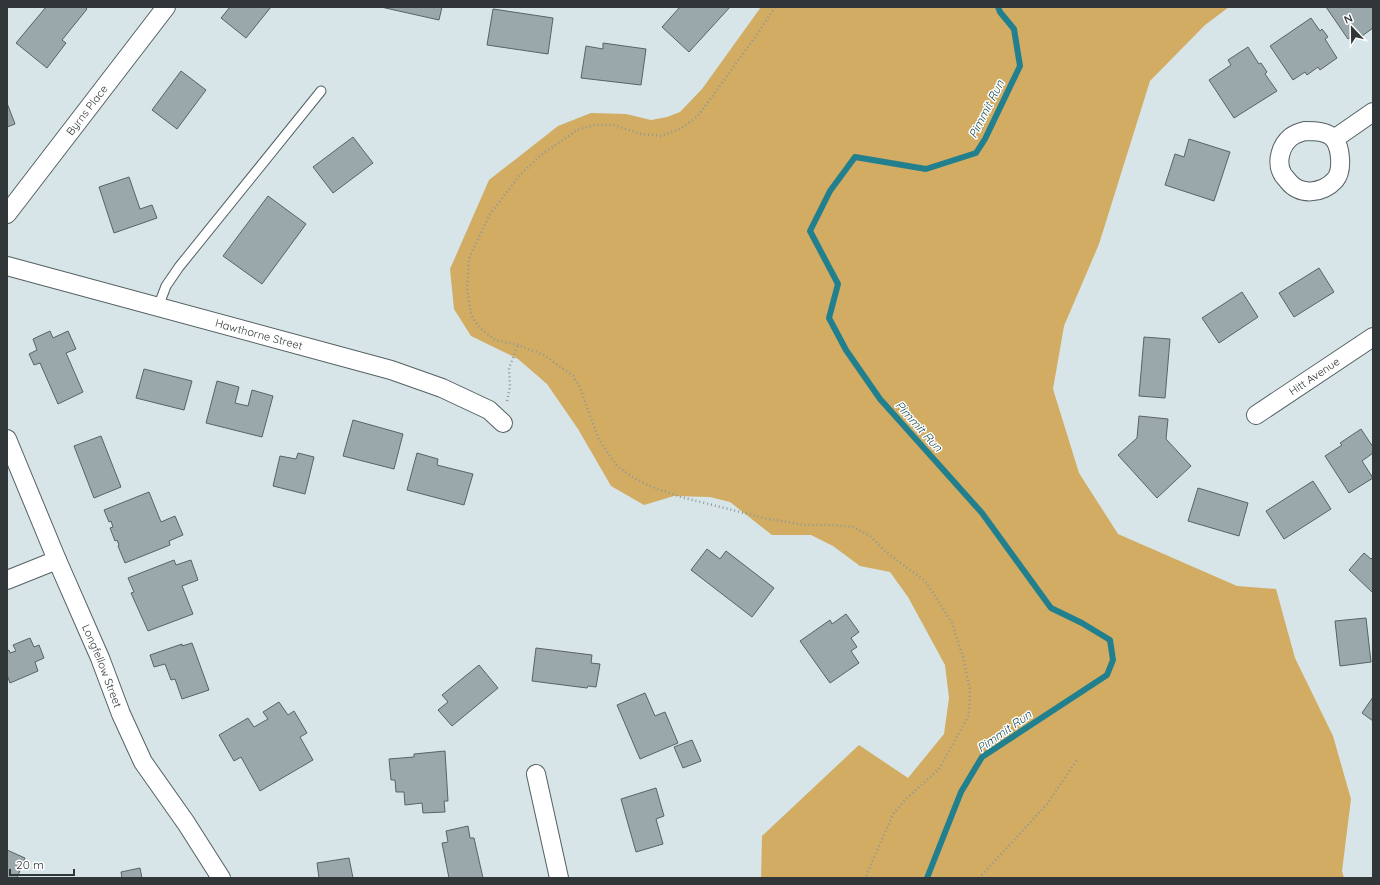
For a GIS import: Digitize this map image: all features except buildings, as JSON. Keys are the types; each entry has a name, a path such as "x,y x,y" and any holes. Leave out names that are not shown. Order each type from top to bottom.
{"street":[{"name":"Byrns Place","path":"7,214 166,7"},
{"path":"1334,139 1373,112"},
{"name":"Hawthorne Street","path":"7,266 391,370 442,388 482,407 488,410 502,423"},
{"name":"Hitt Avenue","path":"1256,415 1373,337"},
{"name":"Longfellow Street","path":"7,439 57,560 100,658 121,714 143,762 186,823 221,878"},
{"path":"7,580 57,560"},
{"path":"536,774 559,878"}],"lane":[{"path":"158,307 166,286 179,266 321,91"}],"path":[{"path":"775,7 756,36 698,116 682,128 661,136 640,134 614,124 596,125 577,130 541,155 520,176 490,214 469,258 466,288 471,315 480,328 495,340 518,345 544,355 573,376 580,388 599,440 617,466 634,478 652,487 681,497 764,518 804,525 834,525 853,527 870,536 886,552 925,581 952,623 963,657 970,690 969,715 939,770 907,798 892,814 865,878"},
{"path":"502,423 510,387 509,368 518,345"},
{"path":"979,878 1047,804 1077,760"}],"shaded area":[{"path":"761,7 1229,7 1205,25 1150,81 1099,244 1064,326 1053,389 1079,473 1118,534 1237,586 1276,589 1295,658 1333,736 1351,799 1342,871 1344,878 761,878 762,836 859,745 908,778 944,734 949,698 945,665 908,597 890,572 860,566 833,546 811,535 772,535 730,502 710,497 674,496 644,505 611,486 578,429 547,384 518,359 471,336 454,309 450,269 489,180 558,126 591,113 626,114 651,120 667,117 680,112 702,89"}],"waterway":[{"name":"Pimmit Run","path":"927,878 961,792 982,757 1107,675 1113,660 1110,640 1082,623 1051,608 982,513 880,399 846,350 829,318 838,284 810,231 830,191 855,157 926,169 976,153 985,139 1020,66 1014,29 1000,12 998,7"}]}
